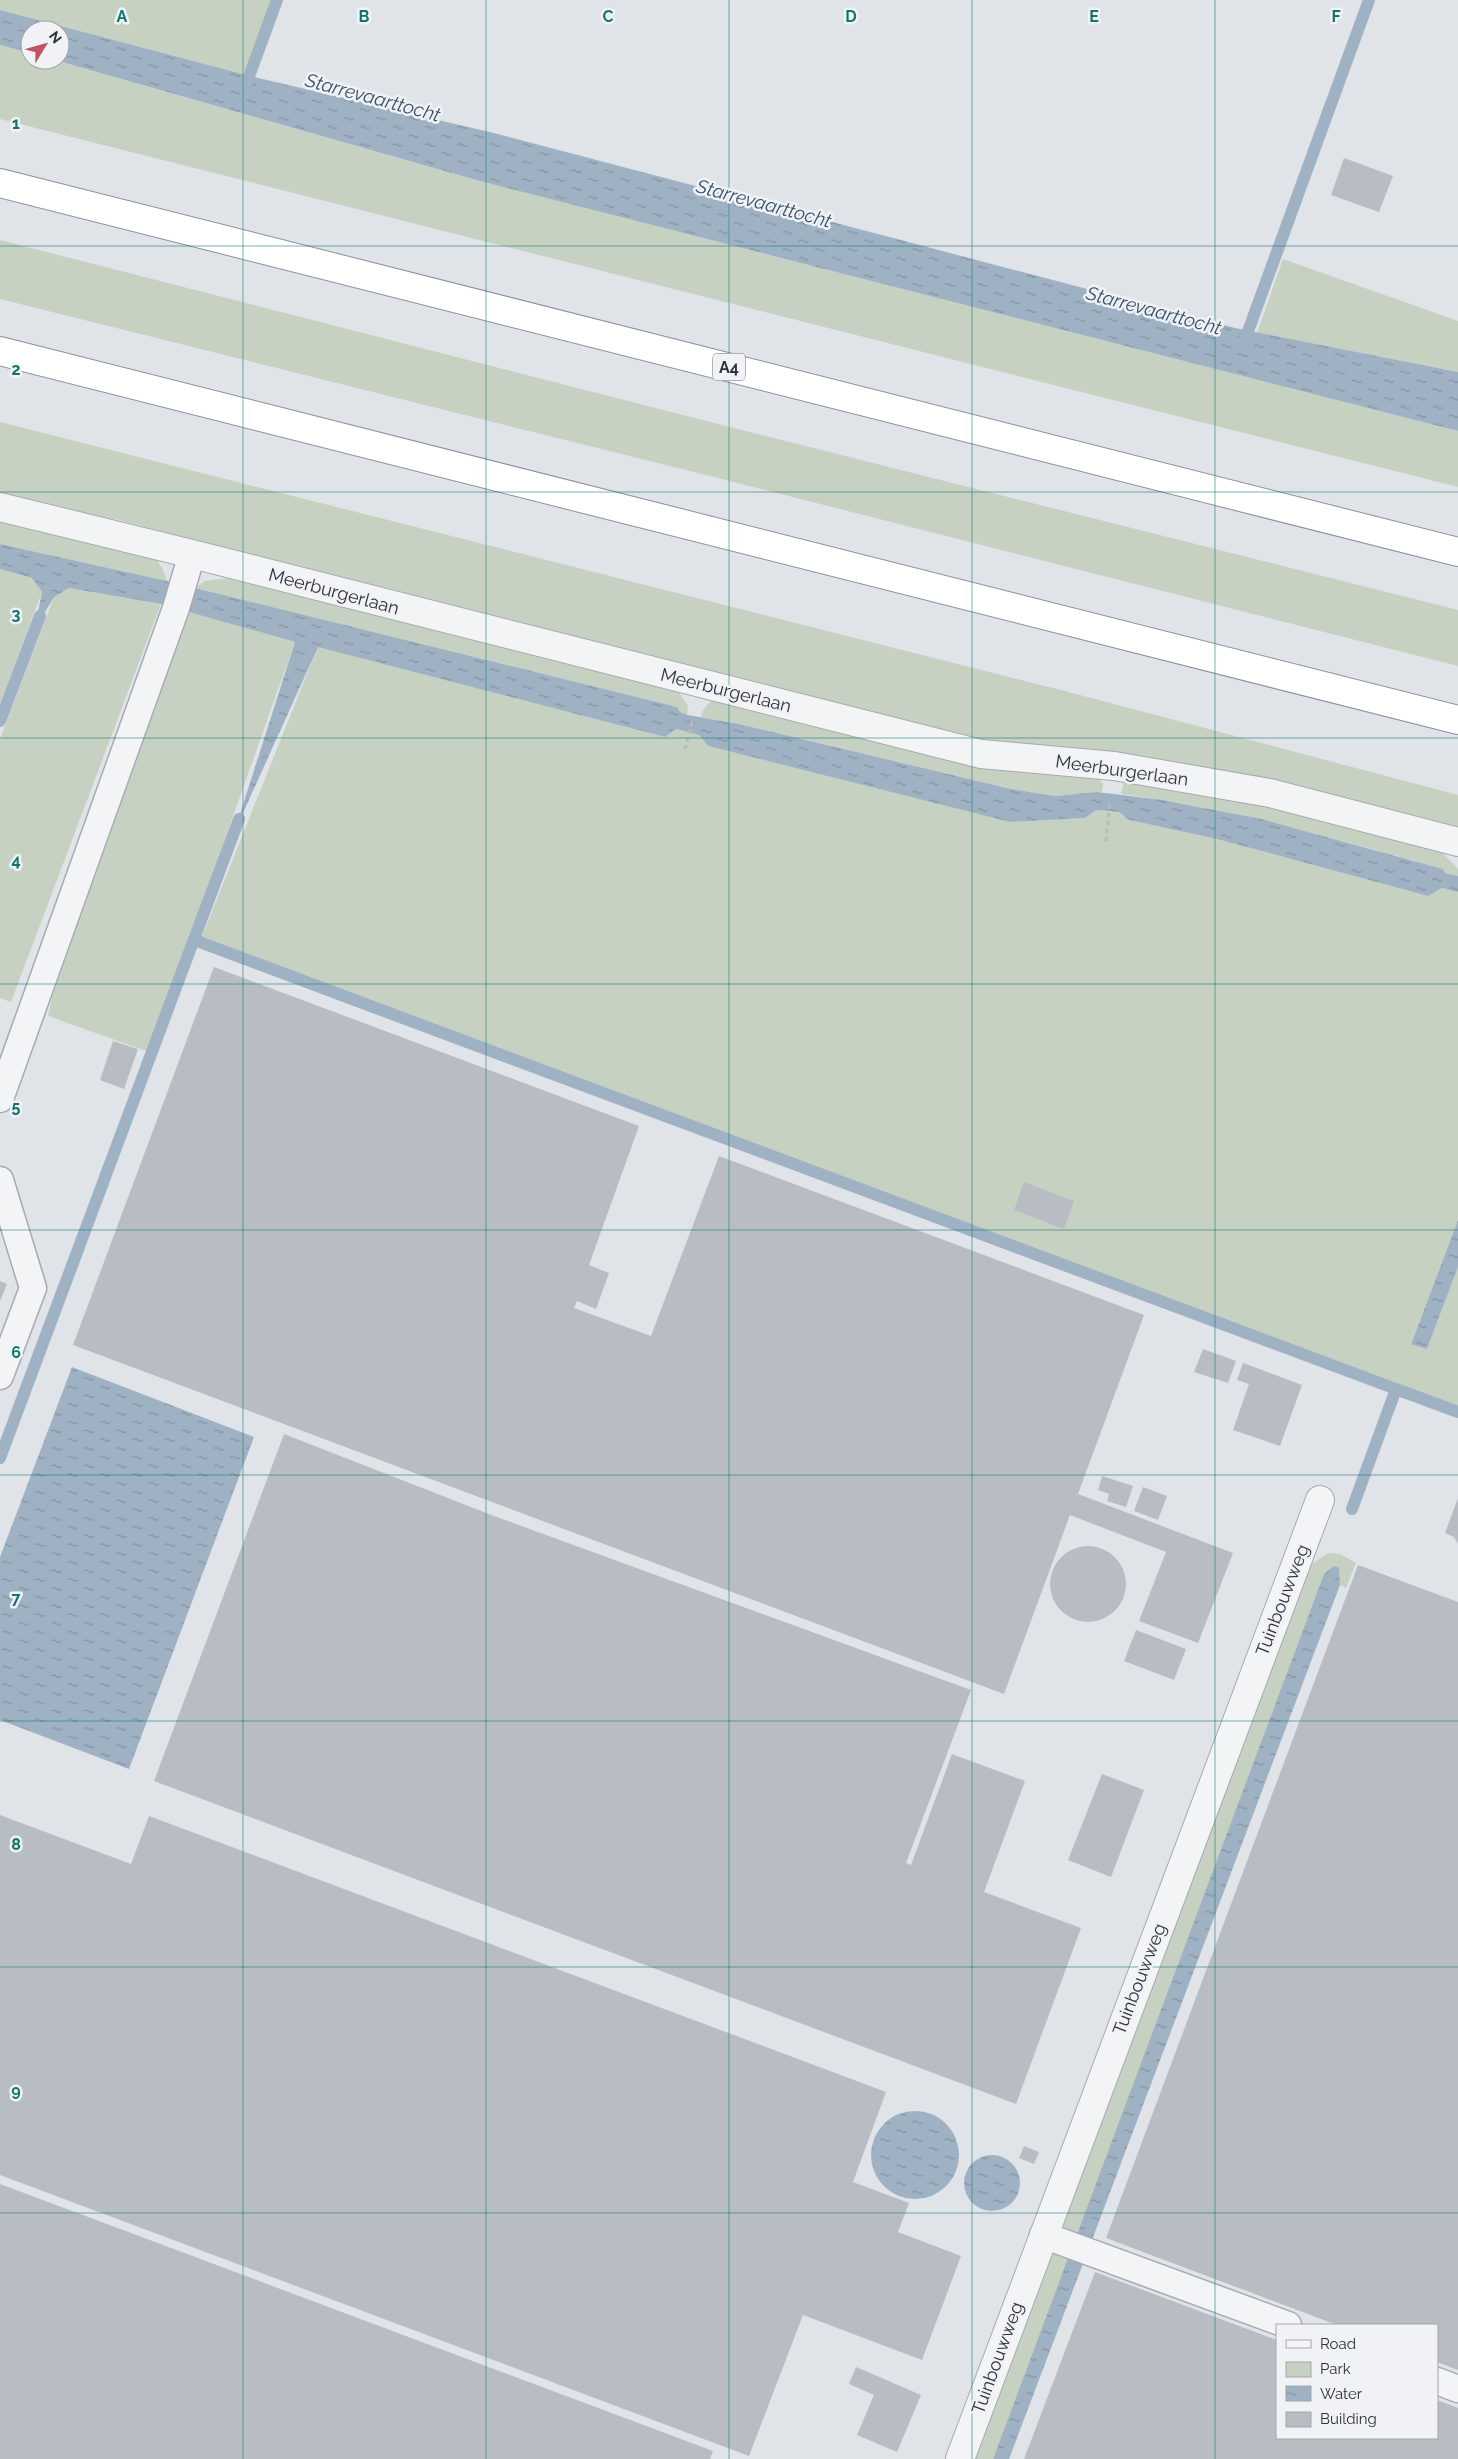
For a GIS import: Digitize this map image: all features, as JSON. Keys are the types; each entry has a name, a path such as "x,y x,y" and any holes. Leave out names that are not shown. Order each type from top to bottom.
{"highway":[{"name":"A4","path":"0,183 1458,552"},
{"path":"0,351 1458,720"}],"street":[{"name":"Meerburgerlaan","path":"0,508 192,554 982,754 1114,766 1270,793 1458,842"},
{"name":"Tuinbouwweg","path":"960,2459 1042,2234 1320,1500"}],"lane":[{"path":"0,1099 180,597 192,554"},
{"path":"0,1180 33,1288 0,1376"},
{"path":"1042,2234 1285,2324"},
{"path":"1438,2381 1458,2389"}],"path":[{"path":"685,749 693,716"},
{"path":"1106,840 1109,811"}],"green space":[{"path":"0,0 283,0 254,77 70,28 70,20 38,20 0,10"},
{"path":"0,45 20,50 20,70 70,70 70,64 480,181 1458,431 1458,487 0,119"},
{"path":"0,240 726,426 1458,610 1458,666 706,475 0,299"},
{"path":"1283,259 1458,321 1458,372 1257,333"},
{"path":"0,422 1061,690 1458,795 1458,833 914,728 119,520 0,496"},
{"path":"0,518 154,555 167,581 0,544"},
{"path":"0,569 32,578 42,592 0,704"},
{"path":"238,577 676,687 688,706 687,715 680,712 676,707 196,588 204,581"},
{"path":"69,588 161,604 11,1002 0,998 0,739 54,597"},
{"path":"190,612 295,642 149,1052 48,1016 52,997"},
{"path":"318,646 665,737 676,729 699,735 708,746 1010,822 1084,818 1096,810 1119,812 1129,820 1217,839 1428,896 1442,888 1458,892 1458,1220 1411,1343 1427,1349 1458,1267 1458,1406 1161,1298 201,939"},
{"path":"714,697 1098,778 1103,784 1102,792 1055,796 1011,789 739,724 701,717 703,710"},
{"path":"1129,779 1261,801 1440,850 1458,869 1458,876 1445,873 1443,869 1243,816 1203,807 1121,794 1123,785"},
{"path":"1328,1553 1340,1554 1356,1563 1346,1588 1340,1585 1338,1568 993,2459 973,2459 1312,1564"}],"water":[{"path":"0,10 38,20 20,20 20,50 0,45"},
{"name":"Starrevaarttocht","path":"70,28 254,77 498,134 1235,328 1458,372 1458,431 480,181 70,64"},
{"path":"0,544 167,581 677,707 680,712 688,715 739,724 1011,789 1055,796 1097,792 1163,800 1261,819 1443,869 1445,873 1458,876 1458,892 1442,888 1428,896 1217,839 1129,820 1119,812 1096,810 1085,818 1010,822 708,746 699,735 676,729 665,737 318,647 234,833 295,642 161,604 69,588 54,597 34,631 42,592 32,578 0,569"},
{"path":"1458,1220 1458,1267 1427,1349 1411,1344"},
{"path":"72,1367 254,1437 129,1769 0,1720 0,1557"},
{"path":"1334,1566 1339,1568 1340,1585 1009,2459 993,2459 1324,1574"},
{"path":"915,2111 932,2114 940,2118 952,2130 956,2138 959,2155 956,2172 952,2180 940,2192 932,2196 915,2199 898,2196 890,2192 878,2180 874,2172 871,2155 874,2138 878,2130 890,2118 898,2114"},
{"path":"986,2155 998,2155 1008,2159 1016,2167 1020,2183 1016,2199 1008,2207 998,2211 986,2211 976,2207 968,2199 964,2189 964,2177 968,2167 976,2159"}],"building":[{"path":"1344,158 1393,176 1379,212 1331,195"},
{"path":"214,967 639,1126 589,1265 609,1273 596,1309 577,1301 574,1308 651,1336 719,1156 1144,1315 1078,1494 1233,1553 1198,1643 1139,1621 1166,1552 1070,1515 1004,1694 73,1345"},
{"path":"113,1041 138,1049 124,1089 100,1080"},
{"path":"1024,1182 1074,1201 1064,1229 1014,1210"},
{"path":"0,1281 7,1284 0,1301"},
{"path":"1203,1349 1236,1361 1228,1383 1194,1372"},
{"path":"1243,1363 1302,1385 1280,1446 1233,1430 1249,1384 1237,1380"},
{"path":"284,1434 494,1516 971,1690 906,1863 911,1865 952,1754 1025,1781 984,1892 1081,1928 1016,2104 154,1781"},
{"path":"1102,1476 1133,1486 1126,1507 1107,1501 1109,1494 1098,1490"},
{"path":"1143,1487 1167,1496 1158,1520 1134,1511"},
{"path":"1458,1498 1458,1544 1454,1537 1445,1533"},
{"path":"1088,1546 1102,1549 1115,1557 1123,1570 1126,1584 1123,1598 1115,1611 1102,1619 1088,1622 1074,1619 1061,1611 1053,1598 1050,1584 1053,1570 1061,1557 1074,1549"},
{"path":"1358,1565 1458,1602 1458,2370 1438,2362 1438,2324 1334,2324 1106,2238"},
{"path":"1136,1630 1186,1649 1174,1680 1124,1661"},
{"path":"1102,1774 1144,1790 1111,1877 1068,1860"},
{"path":"0,1815 131,1864 149,1816 886,2092 853,2182 909,2203 898,2232 961,2256 922,2360 803,2315 749,2456 0,2175"},
{"path":"1024,2146 1039,2152 1034,2164 1019,2158"},
{"path":"0,2184 713,2451 710,2459 0,2459"},
{"path":"1095,2272 1276,2340 1276,2439 1438,2439 1438,2400 1458,2408 1458,2459 1024,2459"},
{"path":"856,2367 921,2395 897,2452 857,2435 874,2395 849,2384"}],"waterway":[{"path":"247,82 277,0"},
{"path":"1243,345 1369,0"},
{"path":"0,721 40,616"},
{"path":"0,1458 239,819"},
{"path":"194,940 1396,1389 1352,1509"},
{"path":"1396,1389 1458,1412"}]}
